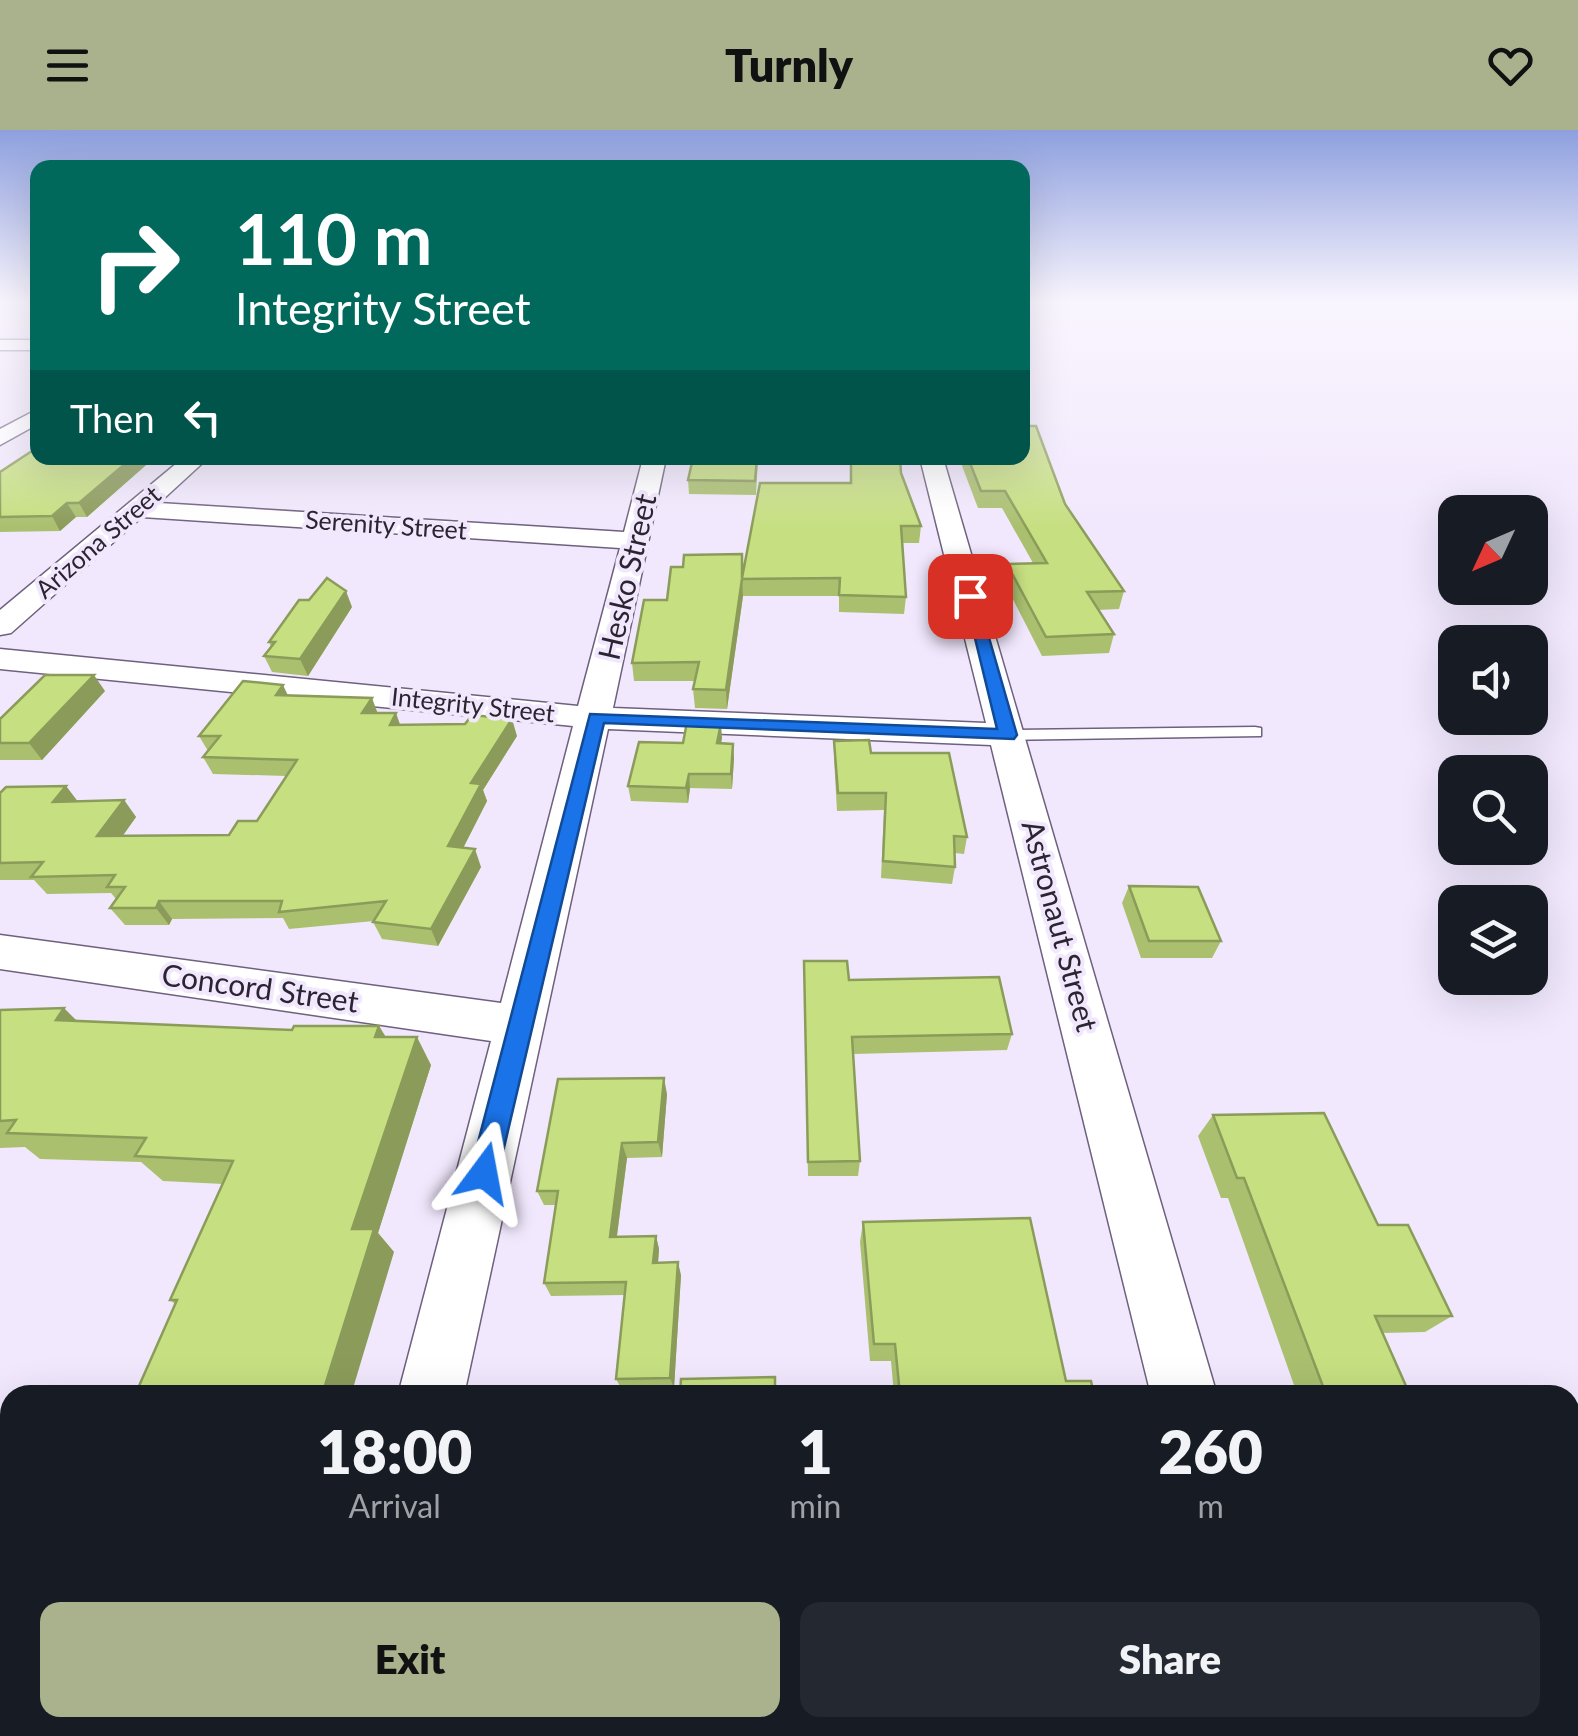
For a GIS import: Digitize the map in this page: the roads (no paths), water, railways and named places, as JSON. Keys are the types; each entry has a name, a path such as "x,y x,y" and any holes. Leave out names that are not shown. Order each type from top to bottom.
{"street":[{"path":"0,438 30,419"},
{"name":"Arizona Street","path":"0,626 188,465"},
{"name":"Hesko Street","path":"433,1385 653,465"},
{"name":"Astronaut Street","path":"934,465 1181,1385"},
{"name":"Serenity Street","path":"136,509 637,541"},
{"name":"Integrity Street","path":"0,659 596,718 1008,735"},
{"name":"Concord Street","path":"0,952 519,1025"}],"lane":[{"path":"1008,735 1255,732"}]}
